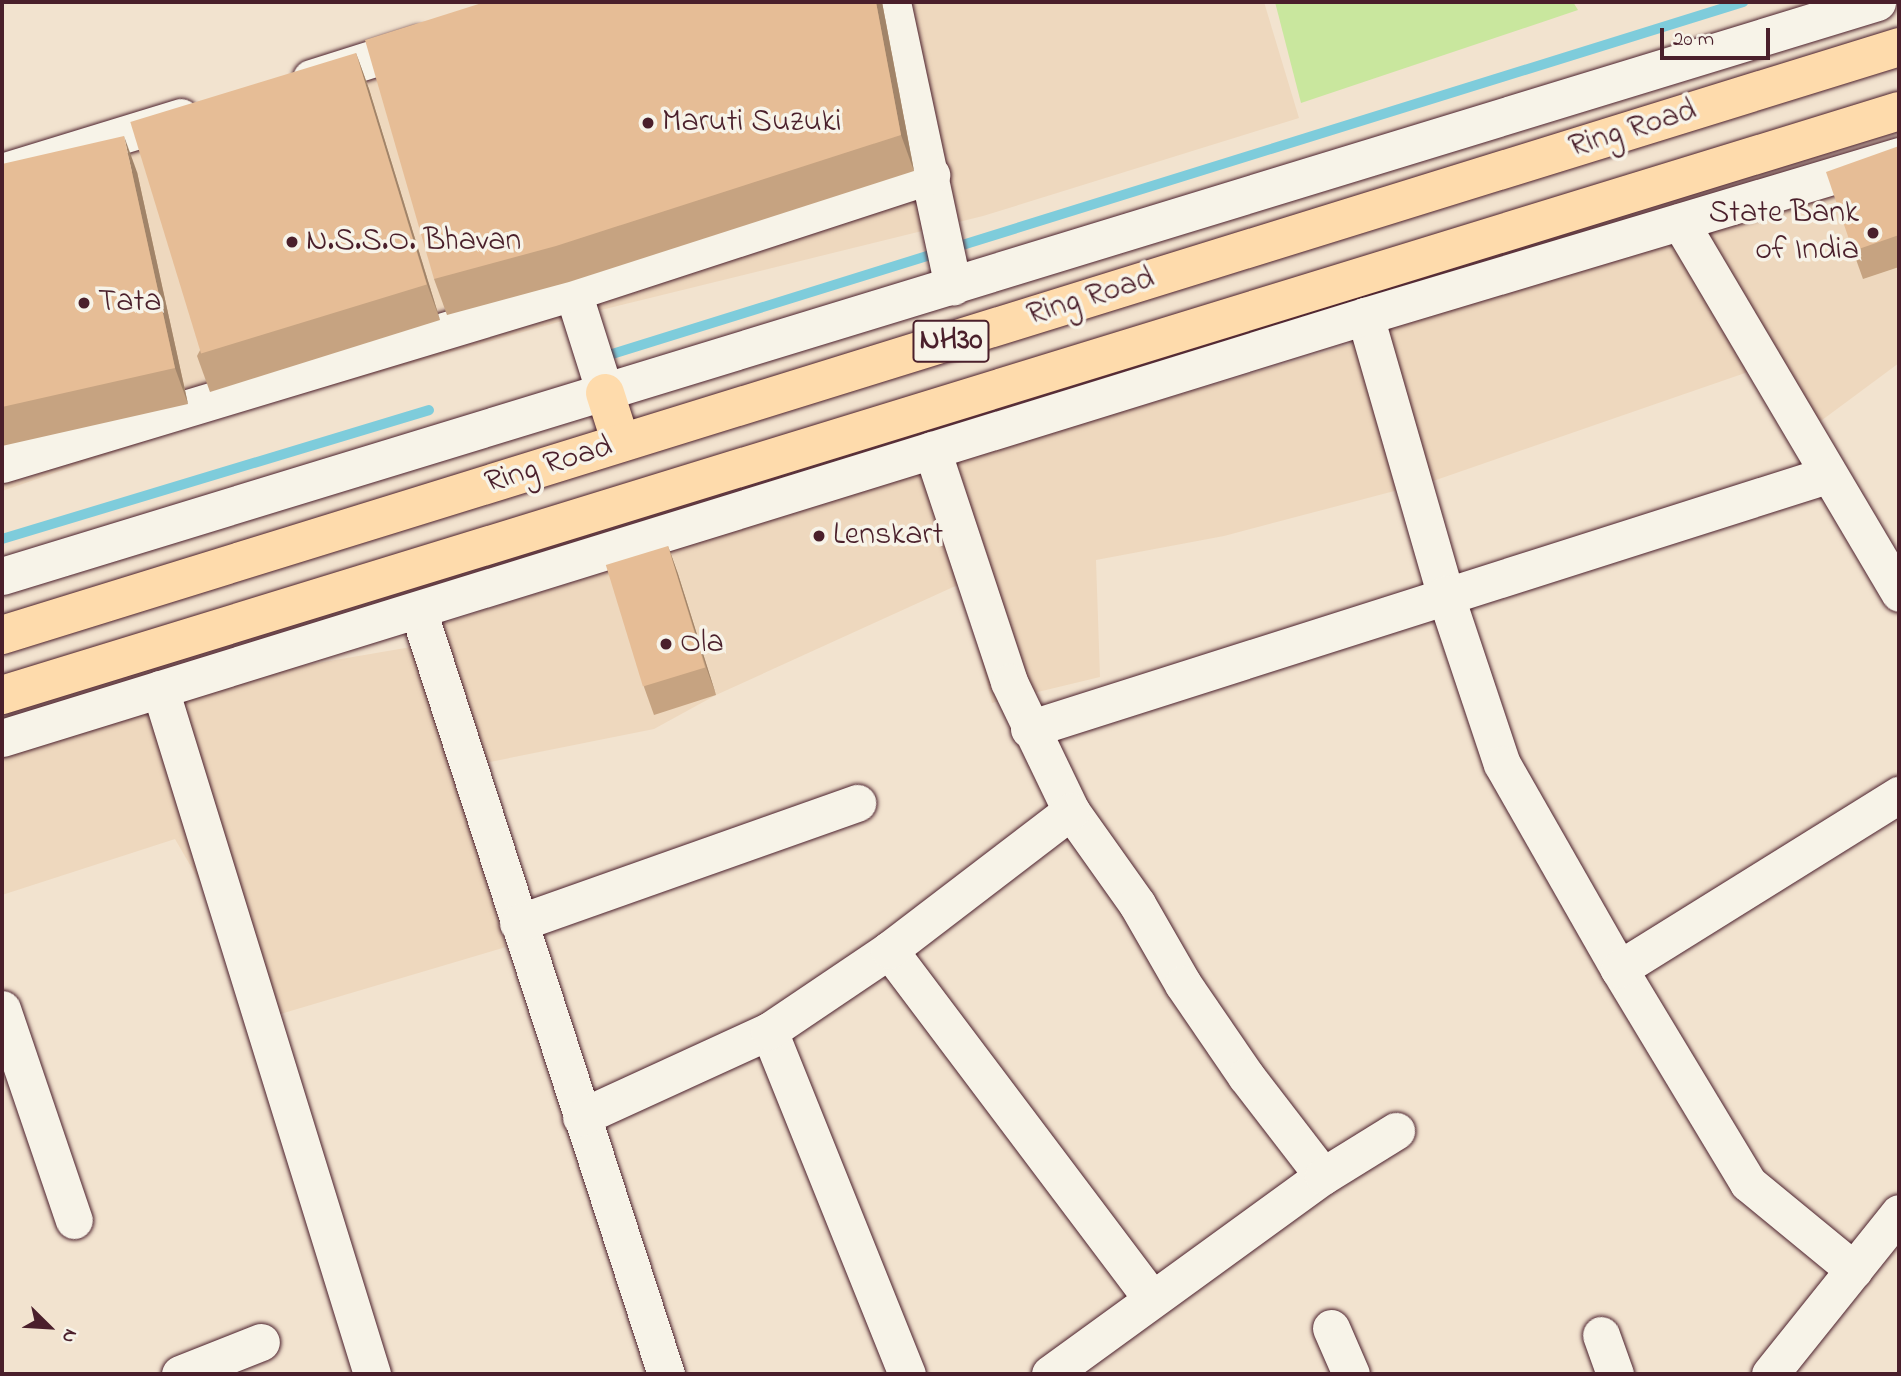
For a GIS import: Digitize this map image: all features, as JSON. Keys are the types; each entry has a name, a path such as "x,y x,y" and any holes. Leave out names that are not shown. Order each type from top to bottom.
{"highway":[{"name":"Ring Road","path":"2,635 1899,47"},
{"name":"Ring Road","path":"2,695 1899,111"},
{"path":"602,381 621,443"}],"street":[{"path":"892,2 931,175 937,229 951,277"},
{"path":"2,576 602,381 1877,2"},
{"path":"280,87 452,34"},
{"path":"2,172 214,107"},
{"path":"2,738 1365,316 1899,156"},
{"path":"2,464 577,305 931,175"},
{"path":"1680,222 1899,593"},
{"path":"577,305 602,381"},
{"path":"1365,316 1445,594 1502,764 1619,969 1748,1183 1854,1269"},
{"path":"932,450 1029,729 1072,811 1137,904 1183,984 1246,1076 1323,1176"},
{"path":"1029,729 1445,594 1827,475"},
{"path":"418,610 666,1374"},
{"path":"160,689 372,1374"},
{"path":"1619,969 1899,794"},
{"path":"518,923 857,803"},
{"path":"581,1117 769,1031 889,950 1072,811"},
{"path":"889,950 1152,1299"},
{"path":"2,1009 74,1220"},
{"path":"769,1031 908,1374"},
{"path":"1050,1374 1323,1176 1396,1130"},
{"path":"1770,1374 1899,1213"},
{"path":"1331,1328 1351,1374"},
{"path":"1601,1335 1615,1374"},
{"path":"180,1374 261,1342"}],"shaded area":[{"path":"611,2 1264,2 1299,118 983,216 601,310 200,423 2,491 2,183"},
{"path":"1899,167 1899,363 1810,429 1701,227"},
{"path":"1676,242 1748,372 1436,480 1224,536 1096,560 1100,677 992,703 962,583 716,695 654,729 480,764 432,627 917,472 1352,344 1415,317"},
{"path":"417,646 506,947 277,1015 175,839 2,895 2,753 265,672"}],"green space":[{"path":"1275,2 1573,2 1578,10 1301,103"}],"building":[{"name":"Maruti Suzuki","path":"485,2 876,2 901,135 556,246 434,279 365,40"},
{"name":"N.S.S.O. Bhavan","path":"356,53 427,284 201,353 130,122"},
{"name":"Tata","path":"124,136 175,368 2,407 2,164"},
{"path":"1899,146 1899,235 1853,251 1826,172"},
{"name":"Ola","path":"668,546 705,667 643,686 606,565"}],"waterway":[{"path":"609,355 1743,2"},
{"path":"2,539 429,410"}],"place":[{"name":"Maruti Suzuki","path":"648,123"},
{"name":"State Bank of India","path":"1873,233"},
{"name":"N.S.S.O. Bhavan","path":"292,242"},
{"name":"Tata","path":"84,303"},
{"name":"Lenskart","path":"819,536"},
{"name":"Ola","path":"666,644"}]}
